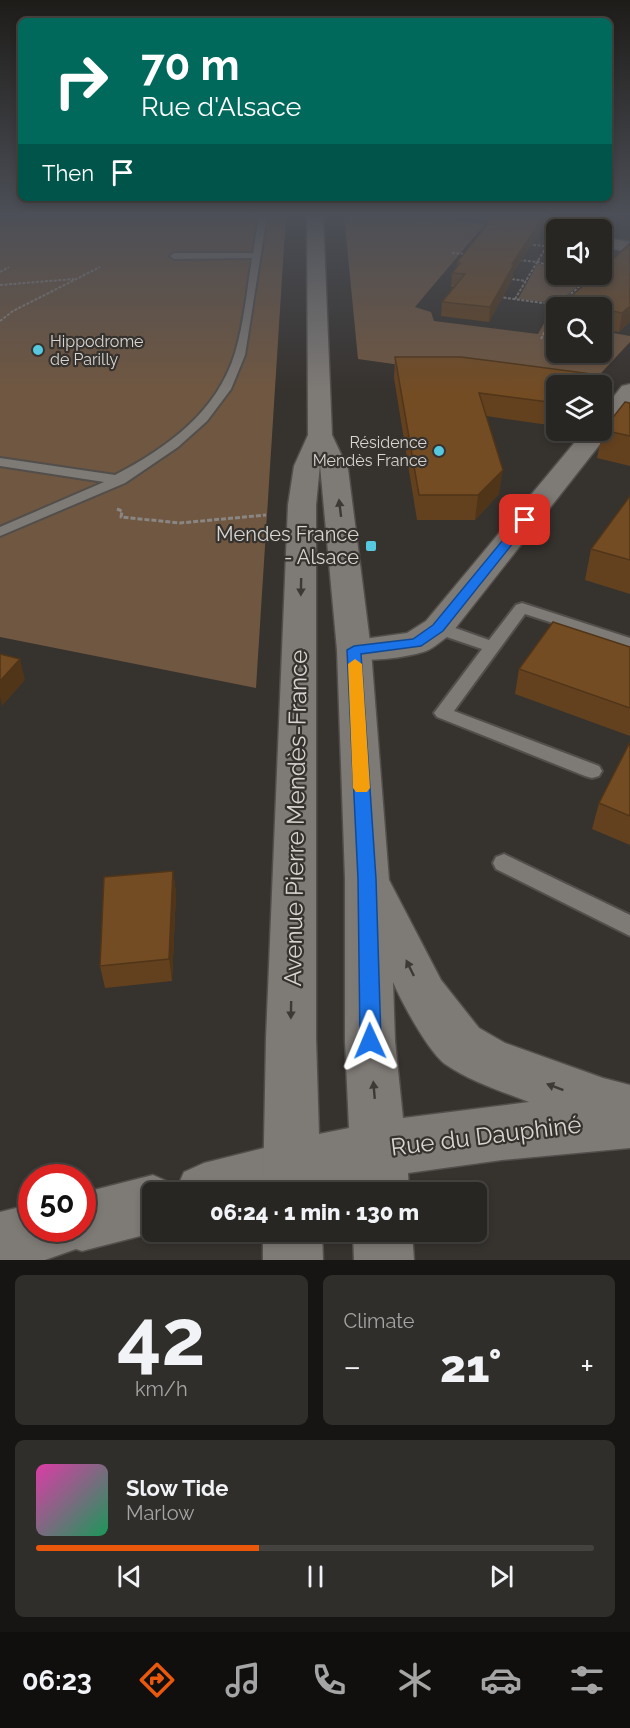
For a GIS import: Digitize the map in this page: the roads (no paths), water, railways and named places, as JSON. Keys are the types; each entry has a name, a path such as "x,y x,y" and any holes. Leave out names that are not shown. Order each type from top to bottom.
{"main road":[{"path":"316,274 321,467 354,650 367,879 370,1041 337,1172"},
{"path":"612,414 628,396"},
{"path":"354,650 416,643 438,628 589,441"},
{"name":"Avenue Pierre Mendès-France","path":"321,467 302,517 291,1027 337,1172"},
{"name":"Rue du Dauphiné","path":"367,879 424,996 461,1045 490,1062 603,1105 630,1112"},
{"name":"Rue du Dauphiné","path":"270,1182 337,1172 495,1132 630,1121"},
{"path":"96,1218 142,1207"},
{"path":"0,1242 18,1237"},
{"path":"293,1242 293,1260"},
{"path":"383,1242 384,1260"}],"lane":[{"path":"0,532 121,480 165,452 207,413 231,379 241,354 253,274"},
{"path":"0,462 121,480"},
{"path":"592,771 443,713 522,608 629,643"},
{"path":"438,628 492,647"},
{"path":"504,863 630,926"}],"place":[{"name":"Hippodrome de Parilly","path":"38,350"},
{"name":"Résidence Mendès France","path":"439,451"},
{"name":"Mendes France - Alsace","path":"371,546"}]}
